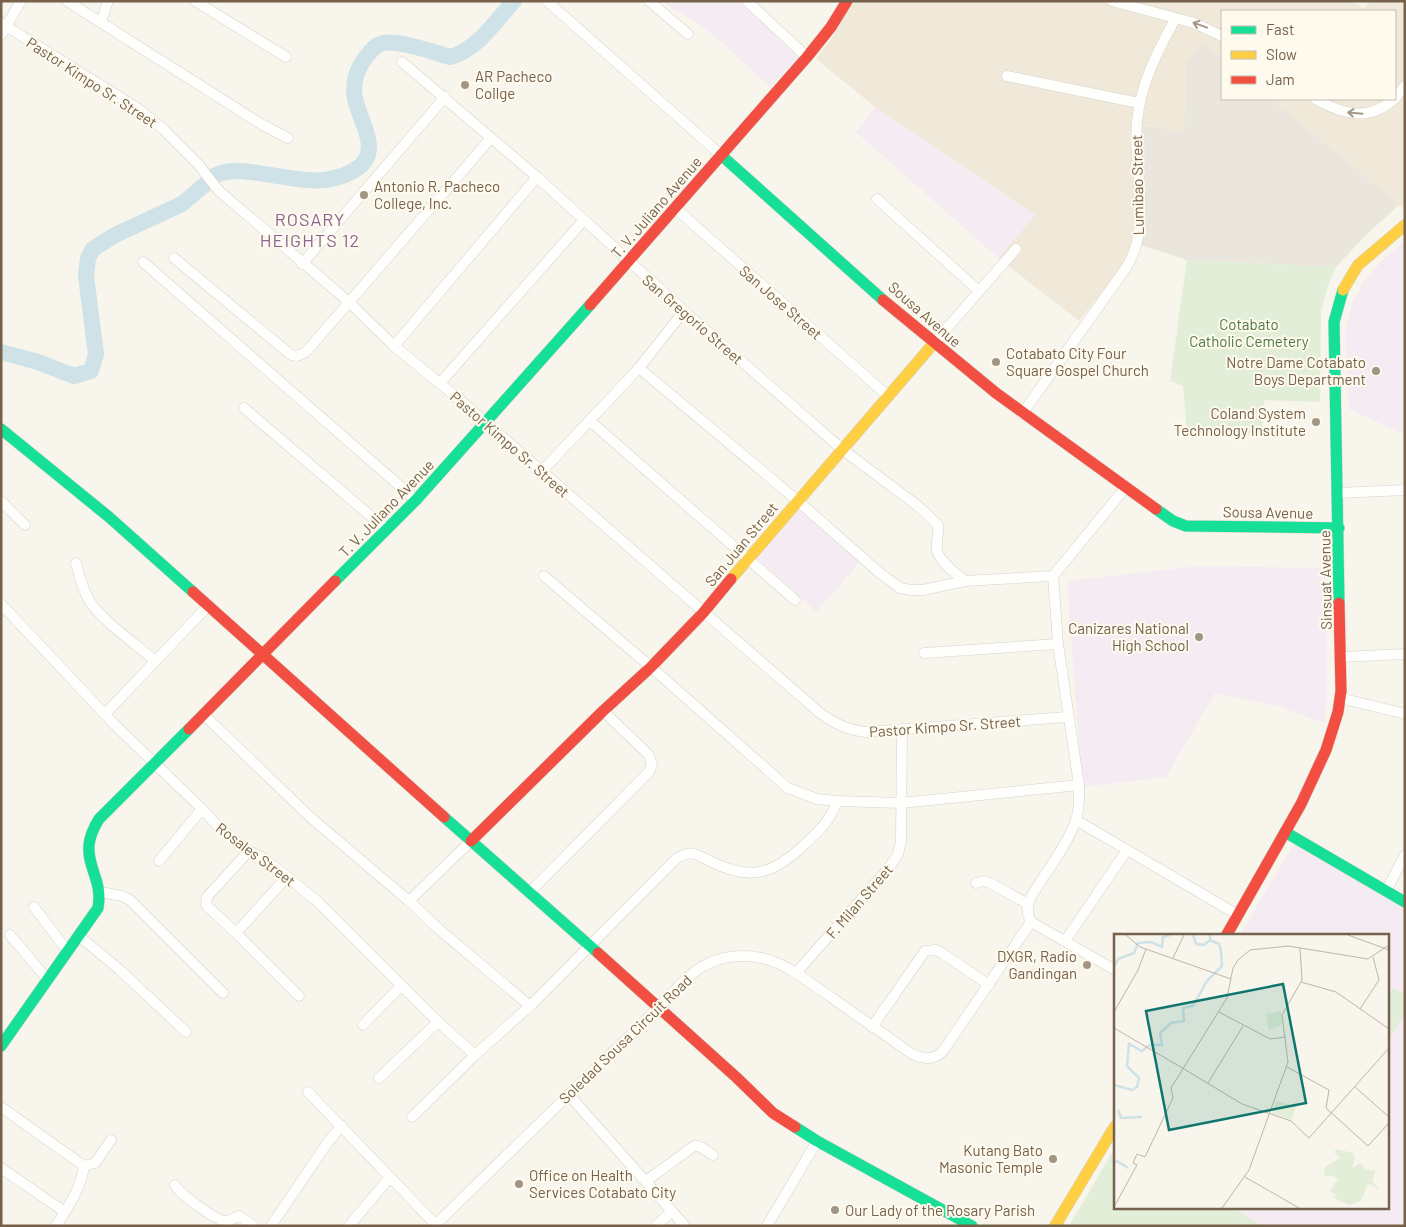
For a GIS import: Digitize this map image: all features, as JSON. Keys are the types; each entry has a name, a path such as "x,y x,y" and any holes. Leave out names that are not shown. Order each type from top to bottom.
{"main road":[{"name":"T. V. Juliano Avenue","path":"100,892 89,860 89,843 93,828 106,812 416,500 807,57 832,28 847,1"},
{"name":"Sousa Avenue","path":"721,155 934,343 1022,414 1174,521 1186,526 1339,528"},
{"name":"Sinsuat Avenue","path":"1227,934 1311,787 1328,750 1338,714 1341,657 1334,322 1337,302 1342,287 1349,275 1363,259 1405,225"},
{"name":"San Juan Street","path":"471,841 603,711 651,667 703,612 934,343"},
{"path":"1,429 89,500 264,655 471,841 590,944 773,1113 817,1141 972,1226"},
{"path":"1286,832 1405,902"},
{"path":"1,1046 98,908 100,892"},
{"path":"1055,1226 1114,1128"}],"street":[{"path":"3,28 21,1"},
{"path":"67,1 261,124 288,138"},
{"path":"101,22 108,1"},
{"path":"196,1 286,57"},
{"name":"Sousa Avenue","path":"547,1 721,155"},
{"path":"650,1 688,34"},
{"path":"747,1 760,5 807,57"},
{"path":"1112,1 1194,23 1221,36"},
{"name":"Lumibao Street","path":"1022,414 1126,268 1136,248 1140,224 1136,134 1139,103 1152,64 1176,18"},
{"name":"Pastor Kimpo Sr. Street","path":"3,28 137,108 163,128 198,164 219,190 302,264 349,302 394,346 486,422 820,714 851,730 866,732 1067,717"},
{"name":"San Gregorio Street","path":"402,62 537,177 684,311 843,450 918,506 934,521 938,529 937,545 939,554 944,562 965,581"},
{"path":"1007,76 1139,103"},
{"path":"1396,96 1405,86"},
{"path":"302,264 444,97"},
{"path":"1317,100 1330,107 1349,113 1364,114 1377,111 1391,100"},
{"path":"174,258 291,355 297,356 306,352 491,138"},
{"path":"394,346 537,177"},
{"path":"877,199 979,291"},
{"name":"San Jose Street","path":"675,208 888,396"},
{"path":"440,383 584,221"},
{"name":"San Juan Street","path":"934,343 1016,249"},
{"path":"143,262 416,500"},
{"path":"542,471 639,368 684,311"},
{"path":"639,368 798,501 881,574 900,588 923,590 965,581 1053,576 1126,487"},
{"path":"244,408 387,530"},
{"path":"590,421 795,600"},
{"path":"1338,493 1405,490"},
{"path":"1,501 25,525"},
{"path":"76,563 89,601 103,616 155,661"},
{"path":"544,576 788,788 817,799 902,803 1079,785"},
{"name":"Soledad Sousa Circuit Road","path":"435,1225 688,977 701,967 715,961 738,956 754,956 771,960 796,973 912,1054 922,1059 939,1055 990,985 1029,913 1032,895 1069,835 1076,820 1080,804 1079,785 1067,717 1058,644 1053,576"},
{"name":"Rosales Street","path":"1,604 105,714 219,827 249,851 266,859 318,902 401,986 475,1056"},
{"path":"105,714 208,606"},
{"path":"924,652 1058,644"},
{"path":"1341,657 1405,654"},
{"path":"1340,698 1405,714"},
{"path":"530,892 649,772 652,765 648,754 603,711"},
{"path":"204,715 310,817 530,1006"},
{"name":"F. Milan Street","path":"796,973 889,868 898,854 901,841 902,729"},
{"path":"412,1117 530,1006 677,858 689,852 698,854 724,868 746,873 770,870 792,856 824,826 830,818 837,801"},
{"path":"159,861 202,809"},
{"path":"1076,820 1238,916"},
{"path":"409,901 471,841"},
{"path":"1065,941 1127,850"},
{"path":"249,851 207,897 205,903 299,996"},
{"path":"1386,891 1405,855"},
{"path":"236,933 287,877"},
{"path":"976,883 984,881 990,883 1065,941 1114,969"},
{"path":"100,892 122,896 130,900 223,992"},
{"path":"34,907 68,952"},
{"path":"10,935 48,980"},
{"path":"80,936 120,970 186,1032"},
{"path":"872,1026 922,954 930,949 942,952 990,985"},
{"path":"363,1025 401,986"},
{"path":"379,1078 438,1022"},
{"path":"308,1092 435,1225"},
{"path":"569,1095 686,1226"},
{"path":"1,1107 84,1166"},
{"path":"271,1226 328,1142 342,1126"},
{"path":"84,1166 95,1163 111,1140"},
{"path":"767,1226 817,1141"},
{"path":"646,1181 694,1146 698,1146 713,1155"},
{"path":"56,1226 82,1180 84,1166"},
{"path":"1,1168 65,1212"},
{"path":"349,1226 390,1178"},
{"path":"175,1185 182,1195 222,1221 229,1221 240,1216 254,1226"},
{"path":"656,1226 672,1211"}],"shaded area":[{"path":"660,1 737,1 752,10 801,55 770,87 708,30"},
{"path":"854,1 1351,1 1364,8 1370,1 1405,1 1405,208 1398,206 1388,195 1272,100 1396,100 1396,10 1221,10 1221,58 1204,44 1185,64 1184,133 1133,123 1137,221 1133,238 1128,254 1117,273 1079,321 998,258 1035,215 875,107 816,59 831,39"},
{"path":"1204,43 1221,58 1221,100 1272,100 1388,195 1398,206 1367,234 1336,267 1187,260 1141,245 1145,222 1140,125 1184,132 1185,64"},
{"path":"875,107 1035,215 998,258 856,132"},
{"name":"Notre Dame Cotabato Boys Department","path":"1405,241 1405,435 1349,409 1345,334 1352,303 1365,279 1391,252"},
{"path":"801,505 862,560 816,612 755,557"},
{"name":"Canizares National High School","path":"1198,566 1326,568 1327,698 1324,723 1277,706 1215,693 1166,777 1082,787 1067,581"},
{"path":"1294,844 1405,909 1405,1226 1262,1226 1236,1210 1388,1210 1388,934 1240,934"}],"green space":[{"name":"Cotabato Catholic Cemetery","path":"1187,260 1336,267 1328,286 1321,312 1320,402 1264,400 1262,435 1187,432 1183,386 1170,381"},
{"path":"1393,988 1405,994 1405,1013 1388,1042 1388,996"},
{"path":"1114,1150 1114,1210 1236,1210 1262,1226 1069,1226"}],"waterway":[{"path":"1,352 38,362 74,376 91,371 96,354 86,276 88,258 93,249 115,235 182,204 216,175 224,172 240,171 302,180 328,180 353,171 363,163 368,154 369,143 367,133 358,110 354,89 359,68 371,50 383,43 398,43 450,57 469,48 493,26 514,1"}],"traffic: fast":[{"path":"721,155 883,300"},
{"path":"1339,603 1334,322 1343,290"},
{"path":"335,581 416,500 590,305"},
{"path":"1,429 109,517 193,592"},
{"path":"1156,509 1173,521 1186,526 1339,528"},
{"path":"1,1046 98,908 97,882 89,853 90,838 97,822 189,729"},
{"path":"444,817 598,953"},
{"path":"1285,832 1405,902"},
{"path":"795,1127 972,1226"}],"traffic: slow":[{"path":"1343,290 1358,265 1405,225"},
{"path":"731,579 934,343"},
{"path":"1055,1226 1114,1128"}],"traffic: jam":[{"path":"590,305 807,57 831,27 847,1"},
{"path":"883,300 996,393 1156,509"},
{"path":"471,841 603,711 651,667 703,613 731,579"},
{"path":"189,729 335,581"},
{"path":"193,592 444,817"},
{"path":"1227,934 1301,804 1326,750 1338,712 1341,691 1339,603"},
{"path":"598,953 736,1077 773,1113 795,1127"}],"place":[{"name":"AR Pacheco Collge","path":"465,85"},
{"name":"Antonio R. Pacheco College, Inc.","path":"364,195"},
{"name":"Cotabato City Four Square Gospel Church","path":"996,362"},
{"name":"Notre Dame Cotabato Boys Department","path":"1376,371"},
{"name":"Coland System Technology Institute","path":"1316,422"},
{"name":"Canizares National High School","path":"1199,637"},
{"name":"DXGR, Radio Gandingan","path":"1087,965"},
{"name":"Kutang Bato Masonic Temple","path":"1053,1159"},
{"name":"Office on Health Services Cotabato City","path":"519,1184"},
{"name":"Our Lady of the Rosary Parish","path":"835,1210"}],"district":[{"name":"ROSARY HEIGHTS 12","path":"310,229"}]}
